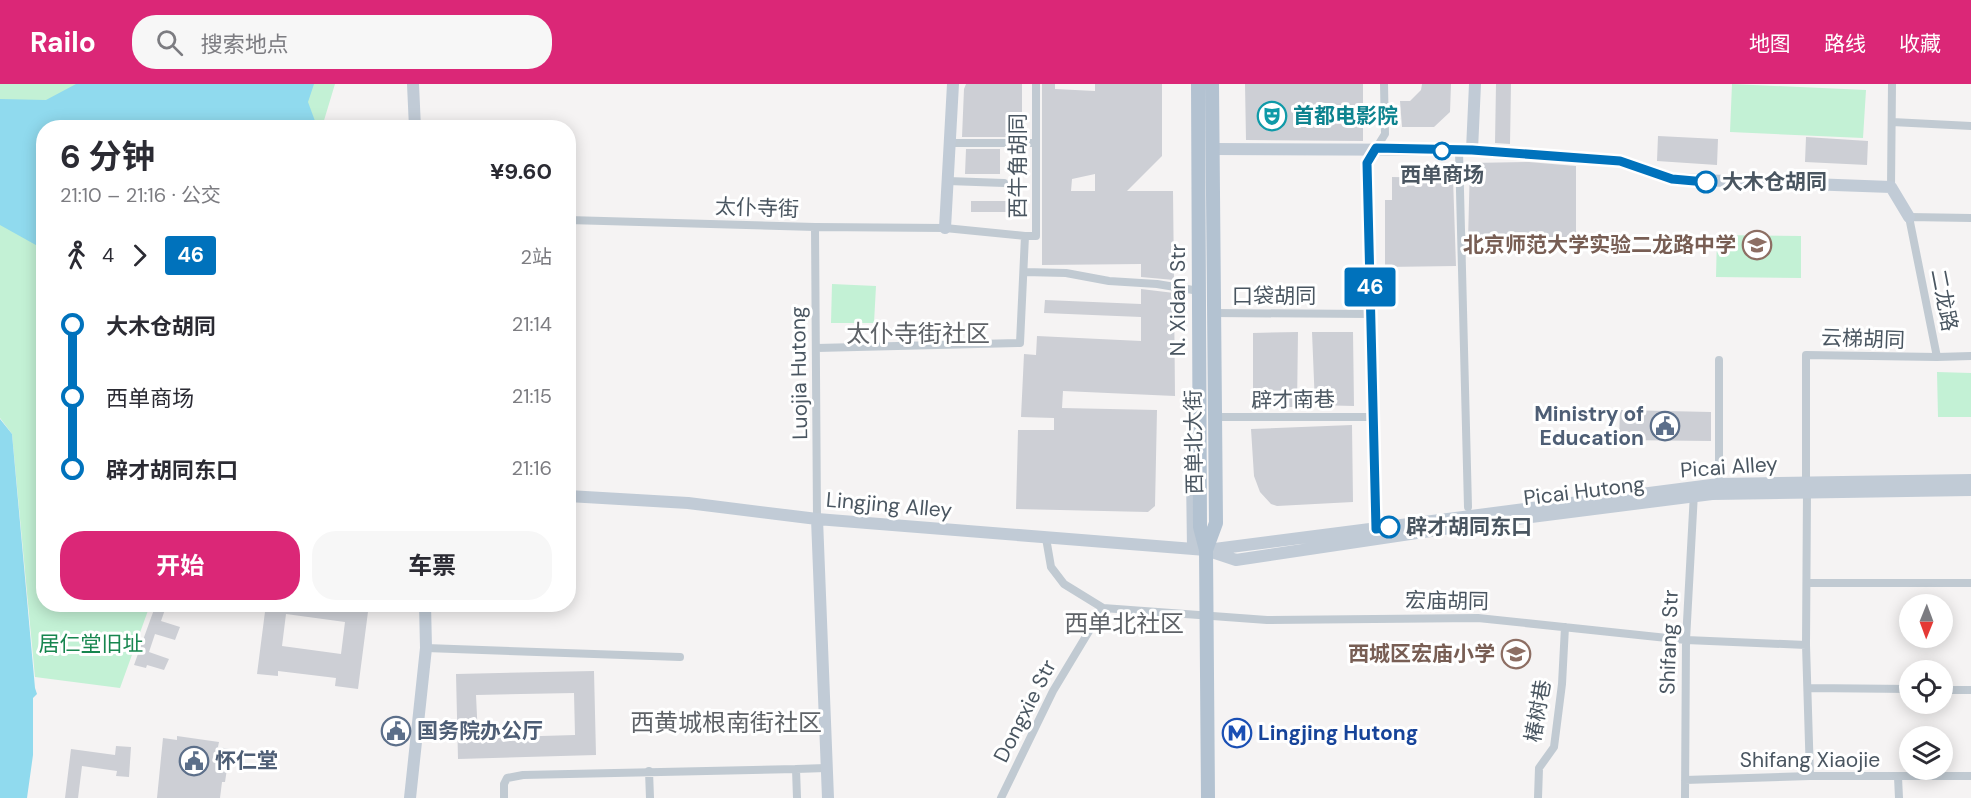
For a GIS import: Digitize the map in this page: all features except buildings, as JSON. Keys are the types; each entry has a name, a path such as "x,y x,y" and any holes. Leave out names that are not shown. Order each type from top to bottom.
{"main road":[{"path":"413,84 415,120"},
{"path":"945,228 953,84"},
{"name":"N. Xidan Str","path":"1198,84 1199,550"},
{"name":"西单北大街","path":"1208,798 1207,616 1199,550 1216,523 1212,84"},
{"path":"1472,150 1475,84"},
{"path":"1212,149 1472,150 1620,161 1672,179 1891,187 1909,217"},
{"name":"Picai Alley","path":"1199,550 1694,492 1719,484 1807,487 1971,480"},
{"name":"Picai Hutong","path":"1199,550 1236,560 1694,492 1807,487 1971,490"},
{"name":"Lingjing Alley","path":"576,496 687,503 818,519 1199,550"},
{"path":"818,519 828,798"},
{"path":"410,798 426,648 425,612"}],"street":[{"name":"西牛角胡同","path":"1025,236 1036,236 1036,84"},
{"path":"1370,314 1367,163 1384,134 1383,84"},
{"path":"1891,187 1892,84"},
{"path":"1892,122 1971,126"},
{"path":"951,143 1034,143"},
{"path":"1459,151 1468,507"},
{"path":"948,182 1004,183"},
{"path":"1909,217 1971,218"},
{"name":"二龙路","path":"1909,217 1937,357 1971,356"},
{"name":"太仆寺街","path":"576,220 945,228 1025,236"},
{"name":"Luojia Hutong","path":"815,227 818,519"},
{"path":"817,348 1020,343 1025,236"},
{"path":"1024,272 1066,273 1109,281 1157,284 1198,291"},
{"name":"口袋胡同","path":"1213,313 1370,314"},
{"name":"辟才南巷","path":"1214,417 1372,420 1370,314"},
{"name":"云梯胡同","path":"1807,487 1806,355 1937,357"},
{"path":"1719,360 1719,484"},
{"path":"1373,451 1376,529"},
{"path":"1807,487 1806,645 1810,776"},
{"name":"Shifang Str","path":"1685,798 1686,640 1694,492"},
{"path":"1046,538 1051,567 1064,584 1103,608 1207,616"},
{"path":"1807,583 1971,583"},
{"name":"Dongxie Str","path":"1001,798 1053,691 1103,608"},
{"name":"宏庙胡同","path":"1207,616 1267,620 1478,618 1686,640 1806,645"},
{"name":"椿树巷","path":"1538,798 1539,768 1554,747 1562,684 1565,627"},
{"path":"426,648 680,657"},
{"path":"1808,688 1899,690"},
{"path":"1953,690 1971,690"},
{"path":"504,798 504,784 507,778 515,776 826,768"},
{"path":"796,769 797,798"},
{"path":"650,771 650,798"},
{"name":"Shifang Xiaojie","path":"1685,780 1810,776 1971,776"},
{"path":"1898,777 1899,798"}],"green space":[{"name":"居仁堂旧址","path":"0,84 335,84 324,120 36,120 36,612 147,612 120,688 35,677 12,434 0,418"},
{"path":"1732,84 1866,90 1863,138 1730,132"},
{"path":"1717,235 1801,236 1801,278 1716,277"},
{"path":"832,284 876,286 874,323 831,323"},
{"path":"1937,372 1971,373 1971,417 1938,417"}],"water":[{"path":"76,84 314,84 308,102 315,120 36,120 36,245 0,225 0,99 46,100"},
{"path":"0,419 12,434 37,694 33,698 33,755 27,798 0,798"}],"tunnel":[{"path":"1373,424 1373,451"}],"bus line":[{"name":"46","path":"1389,527 1376,529 1372,417 1367,163 1376,148 1472,150 1620,161 1672,179 1706,182"}],"place":[{"name":"首都电影院","path":"1272,116"},
{"name":"西单商场","path":"1442,151"},
{"name":"大木仓胡同","path":"1706,182"},
{"name":"北京师范大学实验二龙路中学","path":"1757,245"},
{"name":"Ministry of Education","path":"1665,426"},
{"name":"辟才胡同东口","path":"1389,527"},
{"name":"西城区宏庙小学","path":"1516,654"},
{"name":"国务院办公厅","path":"396,731"},
{"name":"Lingjing Hutong","path":"1237,733"},
{"name":"怀仁堂","path":"194,761"}],"district":[{"name":"太仆寺街社区","path":"918,334"},
{"name":"西单北社区","path":"1124,624"},
{"name":"西黄城根南街社区","path":"726,723"}]}
